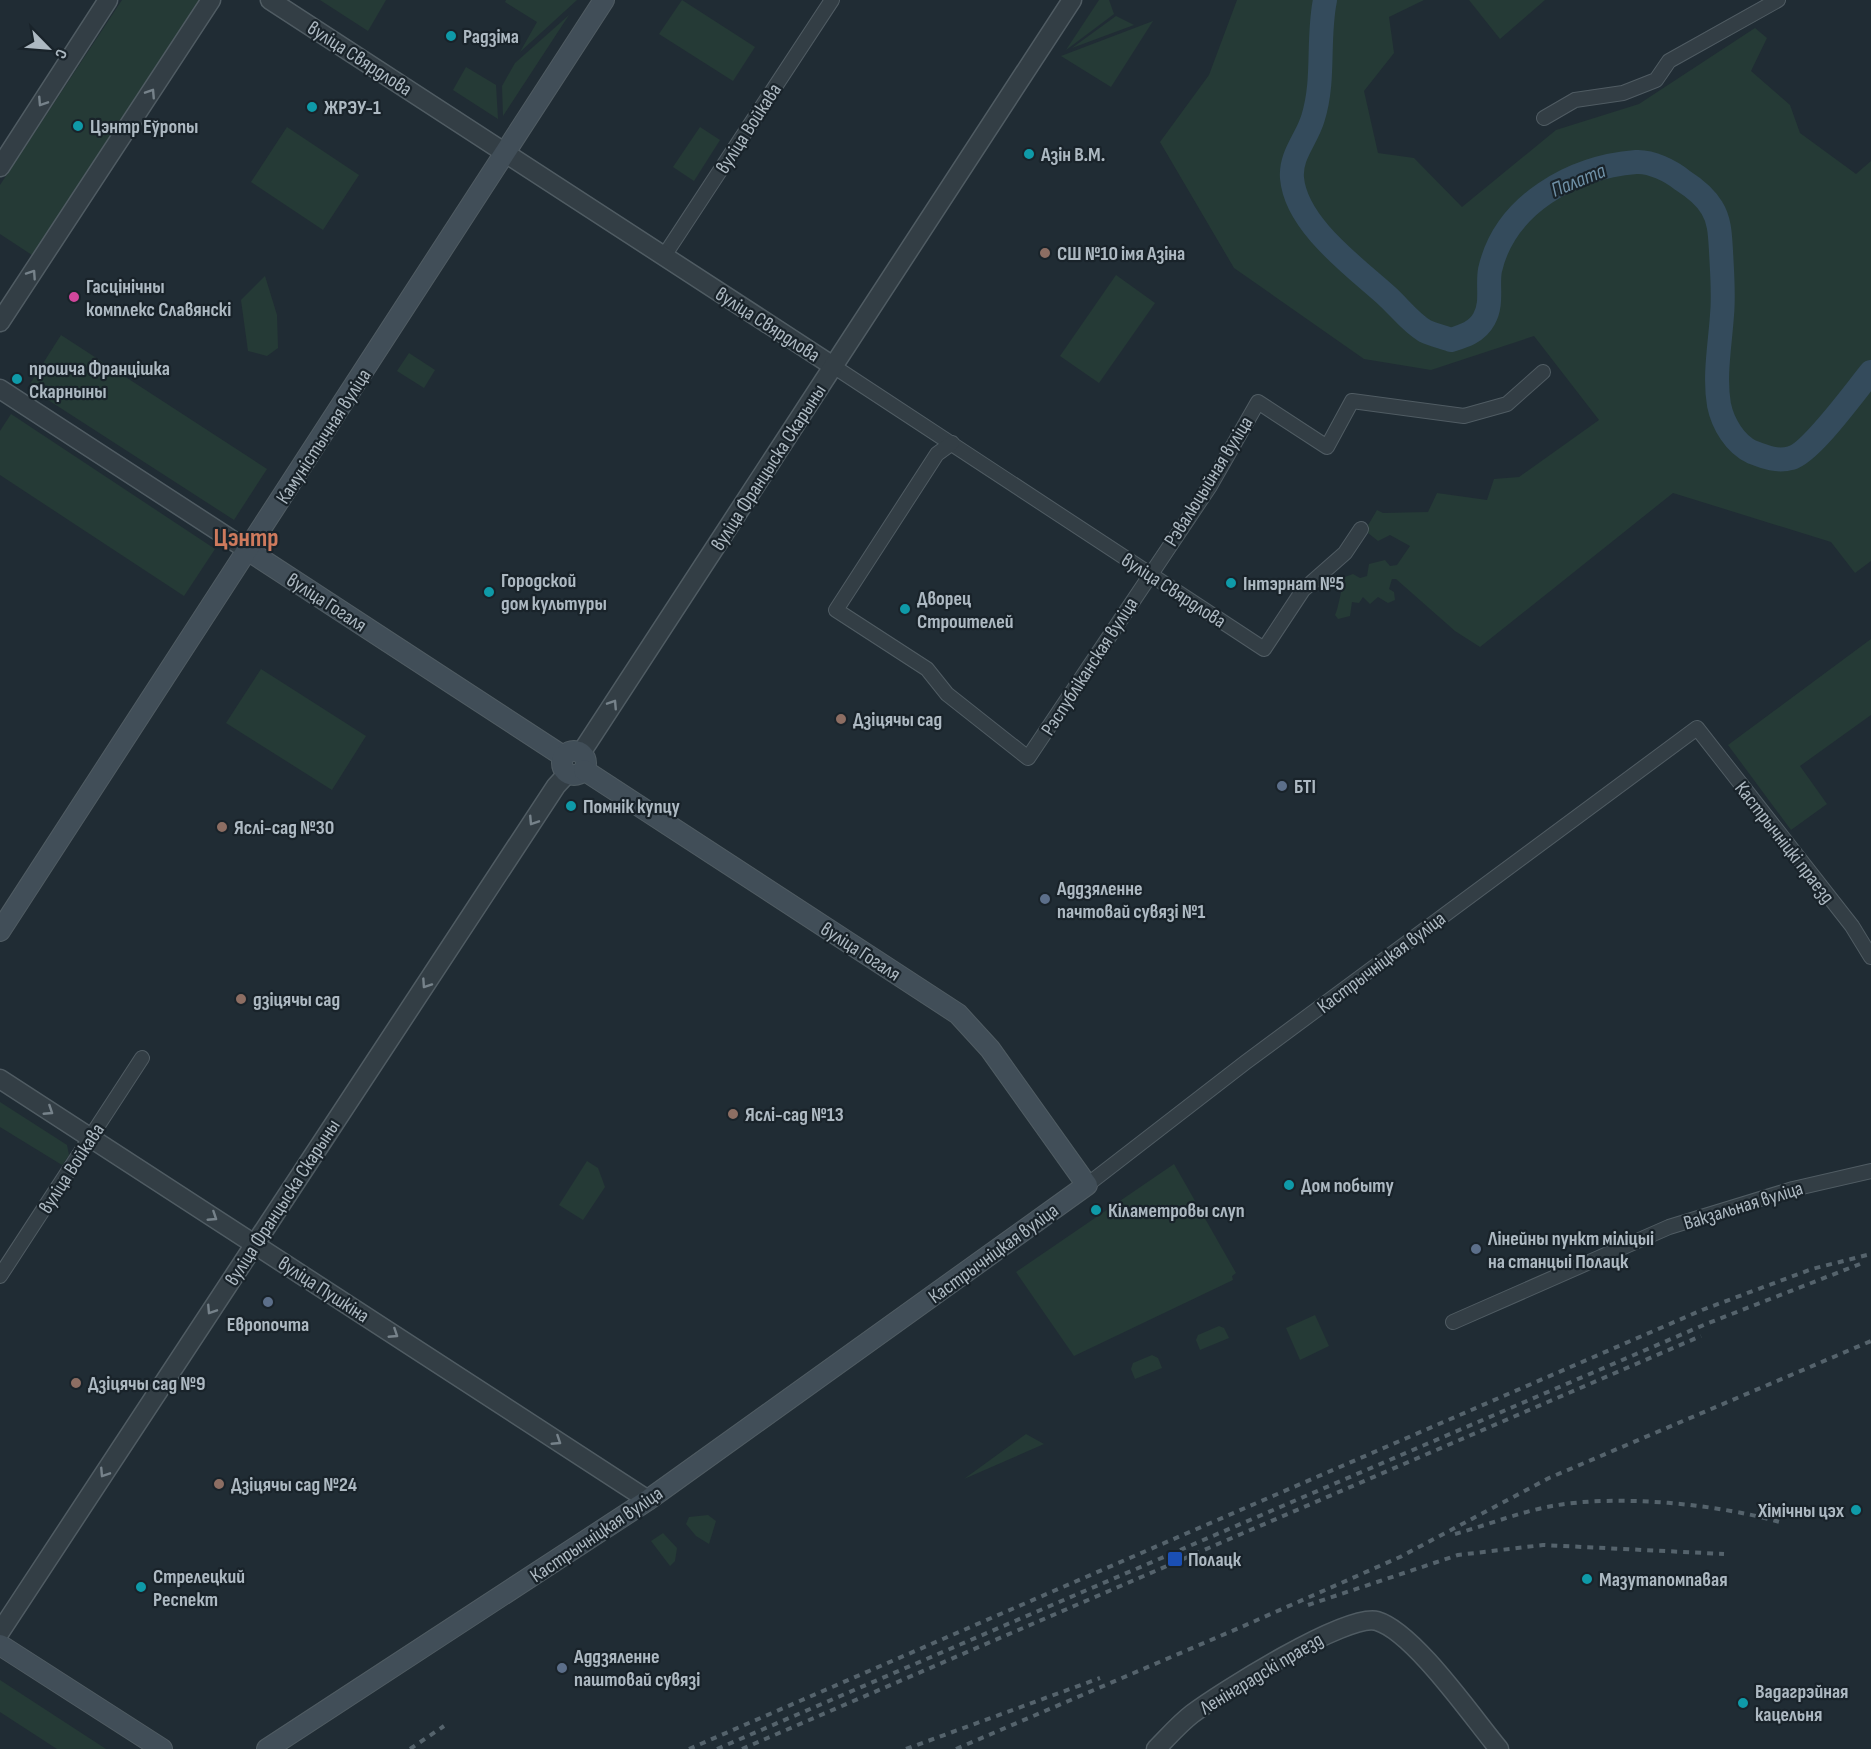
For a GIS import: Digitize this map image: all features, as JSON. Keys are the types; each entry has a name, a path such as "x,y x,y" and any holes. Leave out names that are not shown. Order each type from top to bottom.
{"main road":[{"name":"Камуністычная вуліца","path":"0,932 604,0"},
{"name":"вуліца Гогаля","path":"249,551 958,1014 990,1049 1087,1185"},
{"name":"Кастрычніцкая вуліца","path":"267,1749 648,1500 1087,1185"},
{"path":"0,1645 162,1749"}],"street":[{"path":"0,167 108,0"},
{"path":"0,322 212,0"},
{"name":"вуліца Свярдлова","path":"270,0 952,443 1264,649 1303,590 1345,553 1360,529"},
{"name":"вуліца Войкава","path":"664,256 832,0"},
{"name":"вуліца Францыска Скарыны","path":"0,1632 556,786 574,763 1072,0"},
{"path":"1544,118 1575,100 1623,93 1656,80 1668,61 1778,0"},
{"name":"Рэвалюцыйная вуліца","path":"1149,573 1210,486 1258,402 1327,447 1352,401 1464,416 1507,404 1543,372"},
{"name":"вуліца Гогаля","path":"0,389 249,551"},
{"name":"Рэспубліканская вуліца","path":"952,443 938,454 836,610 927,669 947,694 1028,758 1149,573"},
{"name":"Кастрычніцкі праезд","path":"1697,729 1852,926 1871,957"},
{"name":"Кастрычніцкая вуліца","path":"1087,1185 1246,1062 1697,729"},
{"name":"вуліца Войкава","path":"0,1276 142,1058"},
{"name":"вуліца Пушкіна","path":"0,1079 648,1500"},
{"name":"Вакзальная вуліца","path":"1453,1322 1670,1227 1793,1189 1871,1171"},
{"name":"Ленінградскі праезд","path":"1156,1749 1193,1714 1318,1637 1353,1622 1369,1619 1379,1621 1391,1628 1424,1658 1499,1749"}],"green space":[{"path":"122,0 199,0 32,255 0,234 0,185"},
{"path":"320,0 386,0 368,31"},
{"path":"506,0 577,0 520,52 537,22 505,2"},
{"path":"682,0 755,47 733,81 659,34"},
{"path":"1099,0 1109,0 1114,14 1066,50"},
{"path":"1237,0 1424,0 1389,17 1394,53 1364,91 1378,153 1414,158 1462,207 1556,130 1639,104 1755,28 1767,38 1751,71 1790,105 1800,133 1856,174 1871,161 1871,561 1855,573 1831,542 1673,493 1480,647 1455,631 1396,579 1392,579 1389,589 1394,592 1395,600 1388,603 1378,597 1370,604 1363,597 1359,603 1352,602 1350,616 1338,619 1335,615 1345,577 1353,574 1360,578 1367,576 1369,564 1385,560 1390,566 1397,565 1410,546 1390,535 1378,541 1368,533 1367,527 1377,510 1383,513 1428,512 1437,493 1487,500 1494,479 1519,477 1599,420 1534,336 1431,370 1364,359 1234,268 1160,142 1209,75"},
{"path":"1469,0 1545,0 1500,39"},
{"path":"569,15 503,116 502,86 515,63"},
{"path":"1116,16 1134,25 1072,48"},
{"path":"1153,21 1111,87 1061,56"},
{"path":"466,67 496,85 498,119 453,90"},
{"path":"287,127 359,175 323,230 251,182"},
{"path":"700,127 720,140 694,181 673,167"},
{"path":"1116,275 1155,303 1099,383 1060,356"},
{"path":"265,276 277,315 278,348 267,356 248,351 241,300"},
{"path":"61,335 267,469 234,520 28,387"},
{"path":"409,353 435,370 424,388 397,371"},
{"path":"11,414 215,549 184,596 0,475 0,431"},
{"path":"1871,639 1871,715 1800,766 1827,804 1791,830 1728,745"},
{"path":"261,669 366,736 332,790 226,723"},
{"path":"0,1102 67,1145 69,1155 62,1165 0,1127"},
{"path":"587,1161 598,1168 605,1187 583,1220 559,1205"},
{"path":"1174,1164 1236,1273 1232,1276 1233,1280 1074,1356 1016,1272"},
{"path":"1315,1315 1329,1346 1300,1360 1286,1328"},
{"path":"1219,1326 1224,1328 1229,1338 1200,1350 1196,1340 1198,1335"},
{"path":"1152,1355 1158,1358 1162,1368 1135,1379 1131,1369 1133,1363"},
{"path":"1026,1434 1044,1444 964,1479"},
{"path":"708,1515 716,1521 709,1544 696,1536 686,1524 689,1517"},
{"path":"663,1533 677,1548 675,1561 670,1566 651,1541"},
{"path":"0,1680 106,1749 57,1749 0,1712"}],"waterway":[{"name":"Палата","path":"1325,0 1317,104 1310,126 1296,154 1292,170 1296,195 1304,212 1329,244 1420,328 1451,340 1474,330 1487,313 1490,270 1498,247 1510,226 1526,208 1545,193 1566,181 1612,165 1642,162 1667,170 1690,186 1706,200 1717,218 1723,291 1717,372 1719,405 1723,419 1740,444 1752,452 1776,459 1791,458 1800,454 1821,433 1871,372"}],"railway":[{"path":"689,1749 1702,1310 1812,1269 1871,1254"},
{"path":"717,1749 1706,1324 1860,1264"},
{"path":"742,1749 1701,1336"},
{"path":"956,1749 1400,1557 1549,1478 1871,1341"},
{"path":"1455,1534 1552,1506 1606,1501 1697,1506 1780,1522"},
{"path":"1308,1605 1458,1555 1543,1545 1724,1554"},
{"path":"906,1749 1100,1678"},
{"path":"410,1749 444,1726"}],"place":[{"name":"Радзіма","path":"451,36"},
{"name":"ЖРЭУ-1","path":"312,107"},
{"name":"Цэнтр Еўропы","path":"78,126"},
{"name":"Азін В.М.","path":"1029,154"},
{"name":"СШ №10 імя Азіна","path":"1045,253"},
{"name":"Гасцінічны комплекс Славянскі","path":"74,297"},
{"name":"прошча Францішка Скарныны","path":"17,379"},
{"name":"Інтэрнат №5","path":"1231,583"},
{"name":"Городской дом культуры","path":"489,592"},
{"name":"Дворец Строителей","path":"905,609"},
{"name":"Дзіцячы сад","path":"841,719"},
{"name":"БТІ","path":"1282,786"},
{"name":"Помнік купцу","path":"571,806"},
{"name":"Яслі-сад №30","path":"222,827"},
{"name":"Аддзяленне пачтовай сувязі №1","path":"1045,899"},
{"name":"дзіцячы сад","path":"241,999"},
{"name":"Яслі-сад №13","path":"733,1114"},
{"name":"Дом побыту","path":"1289,1185"},
{"name":"Кіламетровы слуп","path":"1096,1210"},
{"name":"Лінейны пункт міліцыі на станцыі Полацк","path":"1476,1249"},
{"name":"Европочта","path":"268,1302"},
{"name":"Дзіцячы сад №9","path":"76,1383"},
{"name":"Дзіцячы сад №24","path":"219,1484"},
{"name":"Хімічны цэх","path":"1856,1510"},
{"name":"Полацк","path":"1175,1559"},
{"name":"Мазутапомпавая","path":"1587,1579"},
{"name":"Стрелецкий Респект","path":"141,1587"},
{"name":"Аддзяленне паштовай сувязі","path":"562,1668"},
{"name":"Вадагрэйная кацельня","path":"1743,1703"}],"district":[{"name":"Цэнтр","path":"246,537"}]}
